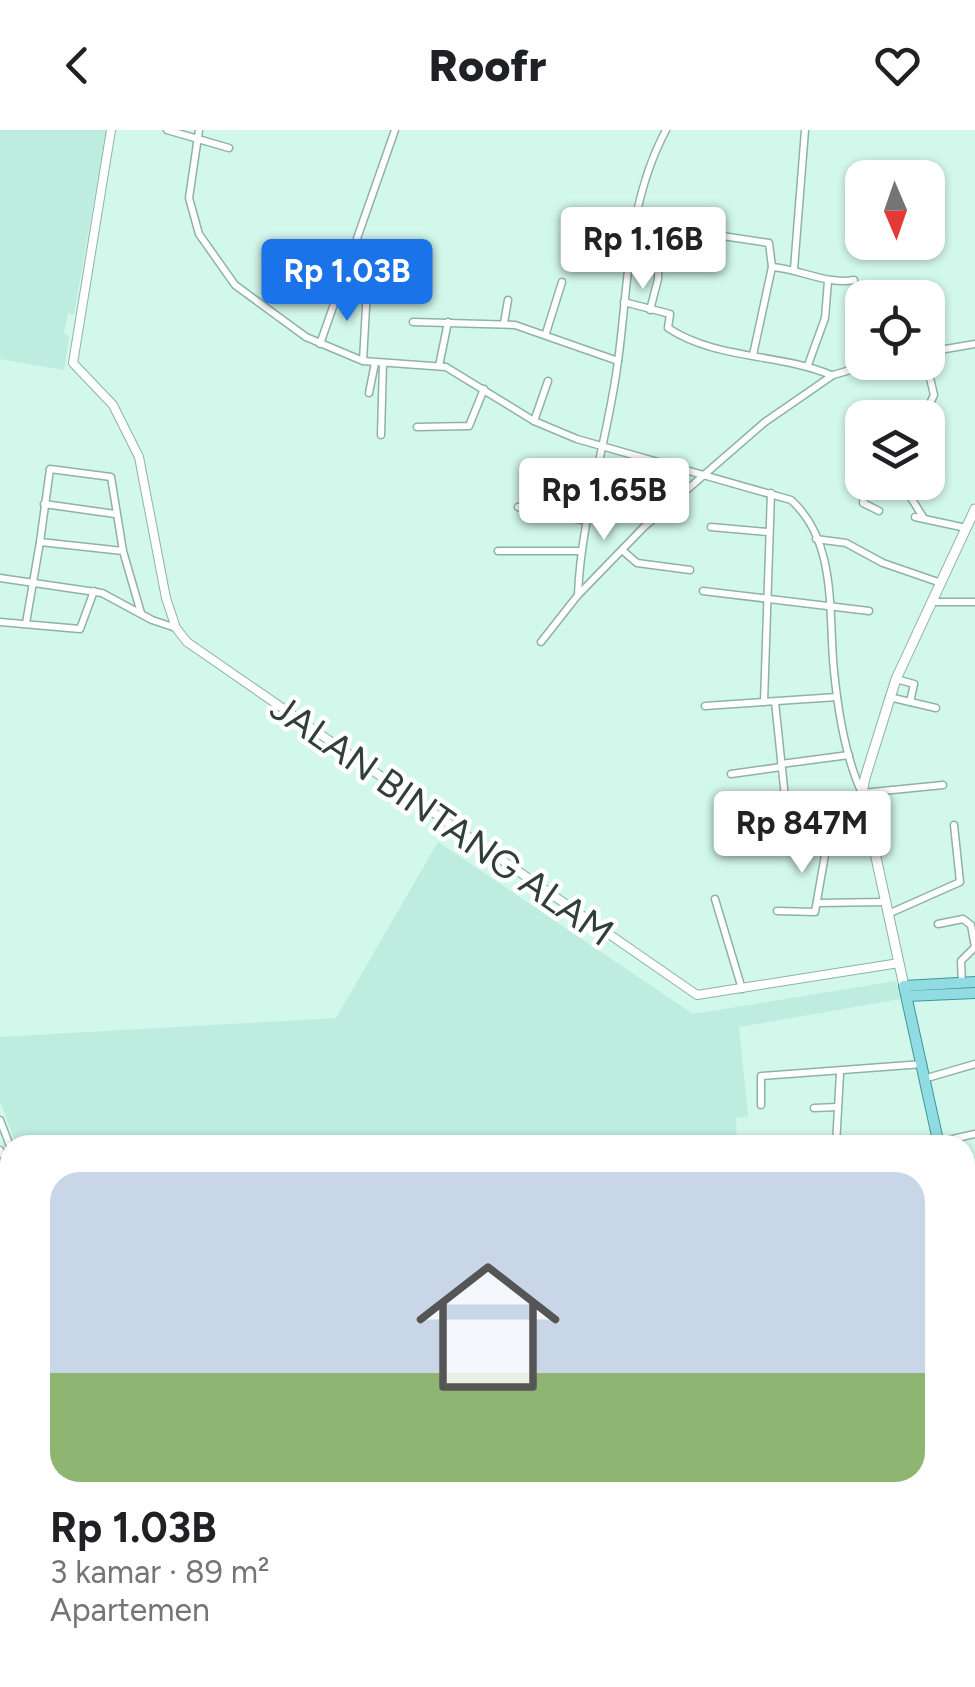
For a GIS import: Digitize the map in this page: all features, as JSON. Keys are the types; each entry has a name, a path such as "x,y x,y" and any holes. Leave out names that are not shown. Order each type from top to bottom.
{"main road":[{"path":"938,1135 862,793 896,679 975,508"},
{"path":"905,991 975,982"},
{"path":"905,991 975,993"}],"street":[{"path":"111,130 73,363 113,404 139,458 166,598 176,628"},
{"path":"168,130 198,134 229,148"},
{"path":"320,344 395,130"},
{"path":"578,595 581,550 618,361 635,212 647,169 666,130"},
{"path":"794,269 804,130"},
{"path":"198,134 190,207 209,252 235,285 320,344 363,361 439,366 534,421 603,448 770,493 800,508 827,569 838,697 849,754 862,793 943,784"},
{"path":"635,212 710,234 768,242 772,267 753,355"},
{"path":"630,245 658,256 658,279 650,310"},
{"path":"772,267 794,269 828,281 845,280"},
{"path":"808,365 826,318 828,281"},
{"path":"546,333 562,282"},
{"path":"363,361 367,289"},
{"path":"504,324 508,300"},
{"path":"624,302 670,314 668,328 706,348 808,365 832,375"},
{"path":"412,322 504,324 546,333 618,361"},
{"path":"439,366 448,322"},
{"path":"945,349 975,344"},
{"path":"370,393 379,363"},
{"path":"379,363 381,435"},
{"path":"541,642 578,595 702,476 786,405 832,375 845,371"},
{"path":"534,421 548,381"},
{"path":"417,426 468,426 484,389"},
{"path":"26,623 50,469 104,473 114,482 115,514 141,613"},
{"path":"764,702 770,493"},
{"path":"863,500 879,511"},
{"path":"915,500 919,517 968,529"},
{"path":"44,504 115,514"},
{"path":"518,507 587,522"},
{"path":"710,527 768,532"},
{"path":"816,540 846,543 883,564 942,583"},
{"path":"40,542 123,551"},
{"path":"498,551 581,550"},
{"path":"622,550 637,563 690,570"},
{"name":"JALAN BINTANG ALAM","path":"0,578 94,591 176,628 198,652 683,988 700,996 899,963"},
{"path":"0,622 80,630 94,591"},
{"path":"703,591 869,612"},
{"path":"933,602 975,602"},
{"path":"896,679 914,684 910,702"},
{"path":"705,706 838,697"},
{"path":"889,697 936,708"},
{"path":"775,702 788,826"},
{"path":"732,774 849,754"},
{"path":"764,829 867,815"},
{"path":"888,914 960,882 954,825"},
{"path":"778,912 813,913 826,849 873,842"},
{"path":"715,900 742,990"},
{"path":"816,902 886,902"},
{"path":"938,924 963,919 971,925 975,948 960,962 962,984"},
{"path":"761,1104 762,1076 924,1064"},
{"path":"927,1078 975,1064"},
{"path":"837,1135 840,1073"},
{"path":"814,1108 838,1107"}],"shaded area":[{"path":"0,130 106,130 74,315 68,313 64,332 69,337 64,370 0,359"},
{"path":"438,842 693,1014 896,981 900,999 739,1027 748,1116 736,1118 737,1135 12,1135 0,1101 0,1037 336,1018"}]}
